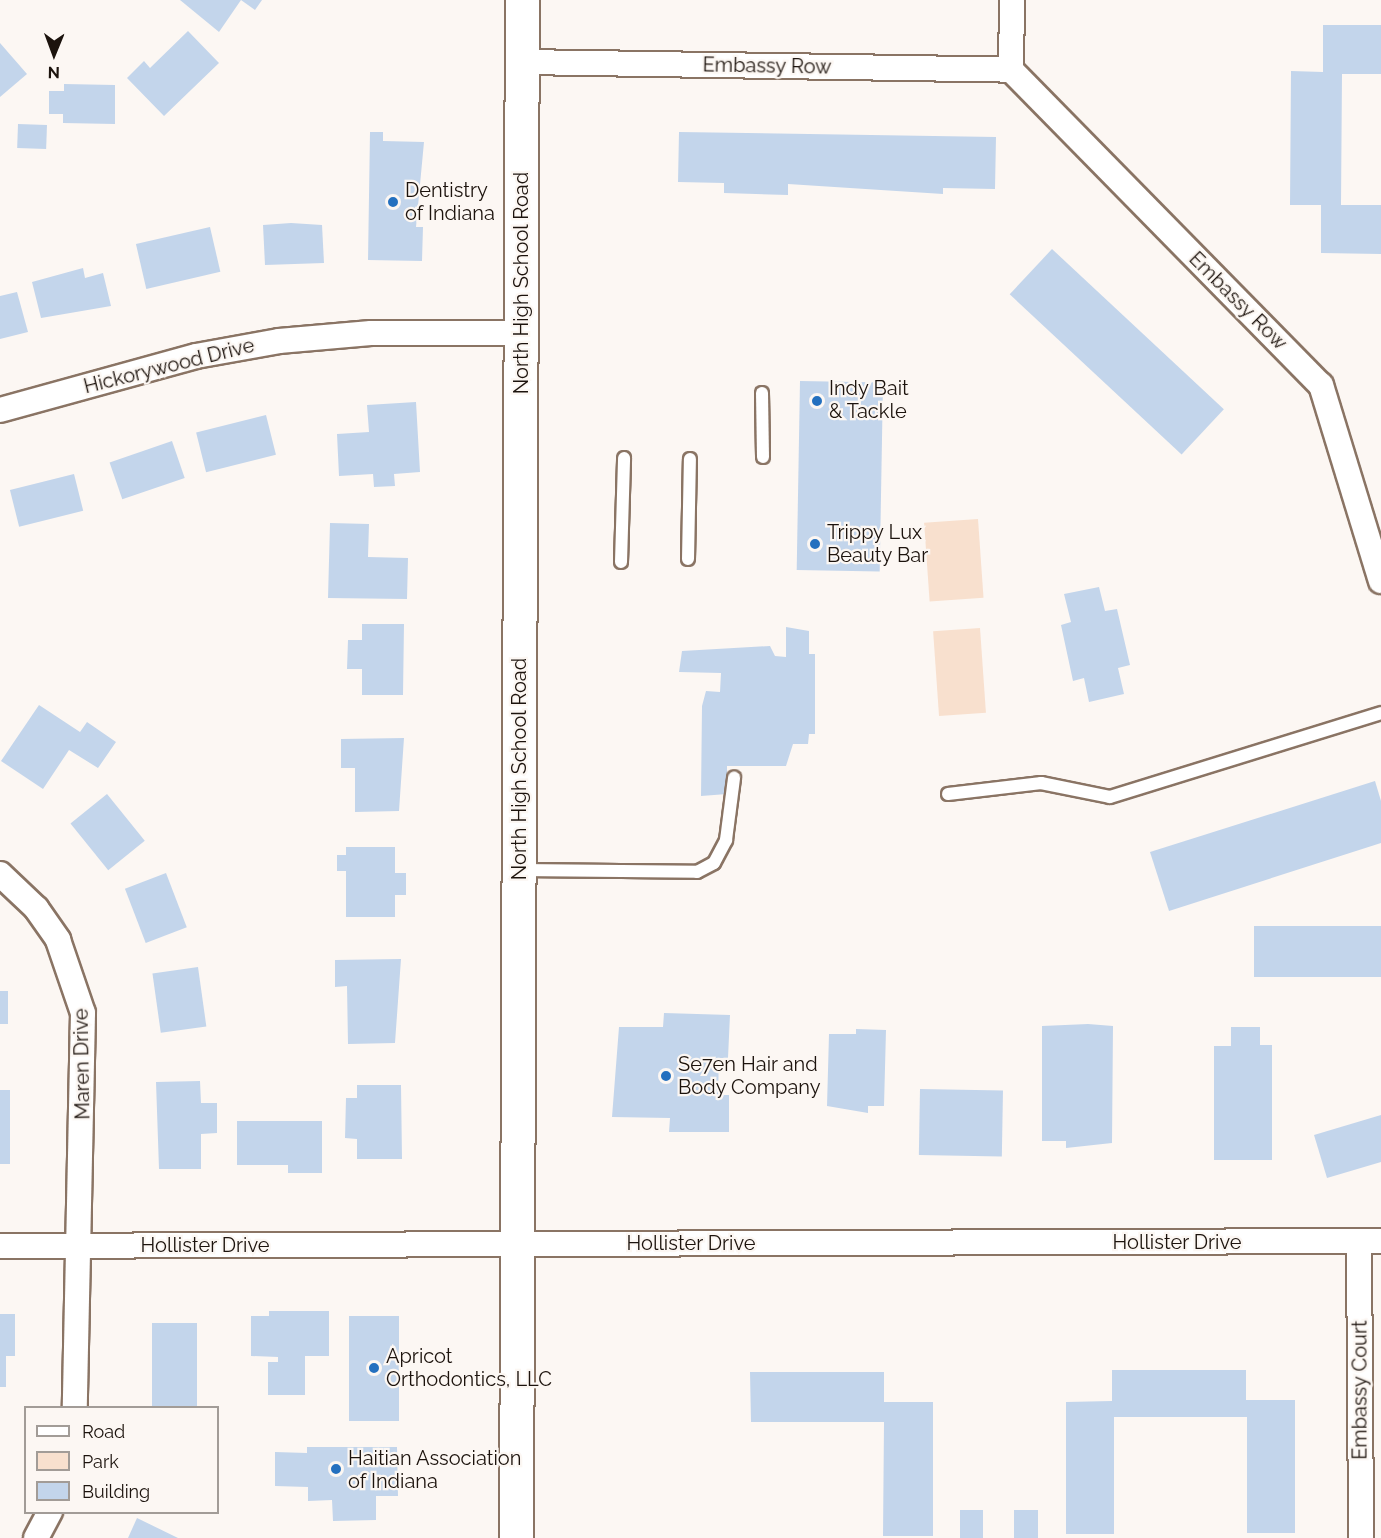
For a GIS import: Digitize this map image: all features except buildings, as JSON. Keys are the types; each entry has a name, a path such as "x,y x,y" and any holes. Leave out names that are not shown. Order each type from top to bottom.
{"street":[{"name":"North High School Road","path":"516,1538 522,0"},
{"path":"1011,70 1012,0"},
{"name":"Embassy Row","path":"522,62 1011,70 1321,385 1381,581"},
{"name":"Hickorywood Drive","path":"0,410 187,358 279,341 371,333 521,333"},
{"name":"Maren Drive","path":"0,874 36,908 58,940 81,1001 85,1052 75,1406"},
{"name":"Hollister Drive","path":"0,1246 1370,1241"},
{"name":"Embassy Court","path":"1361,1538 1370,1241"},
{"path":"36,1538 49,1514"}],"lane":[{"path":"762,393 763,457"},
{"path":"621,562 624,458"},
{"path":"688,560 690,459"},
{"path":"948,794 1041,783 1110,797 1381,712"},
{"path":"519,870 697,872 714,863 726,840 734,778"}],"green space":[{"path":"978,519 984,598 930,602 924,523"},
{"path":"980,628 986,713 939,716 933,631"}],"place":[{"name":"Dentistry of Indiana","path":"393,202"},
{"name":"Indy Bait & Tackle","path":"817,401"},
{"name":"Trippy Lux Beauty Bar","path":"815,544"},
{"name":"Se7en Hair and Body Company","path":"666,1076"},
{"name":"Apricot Orthodontics, LLC","path":"374,1368"},
{"name":"Haitian Association of Indiana","path":"336,1469"}]}
